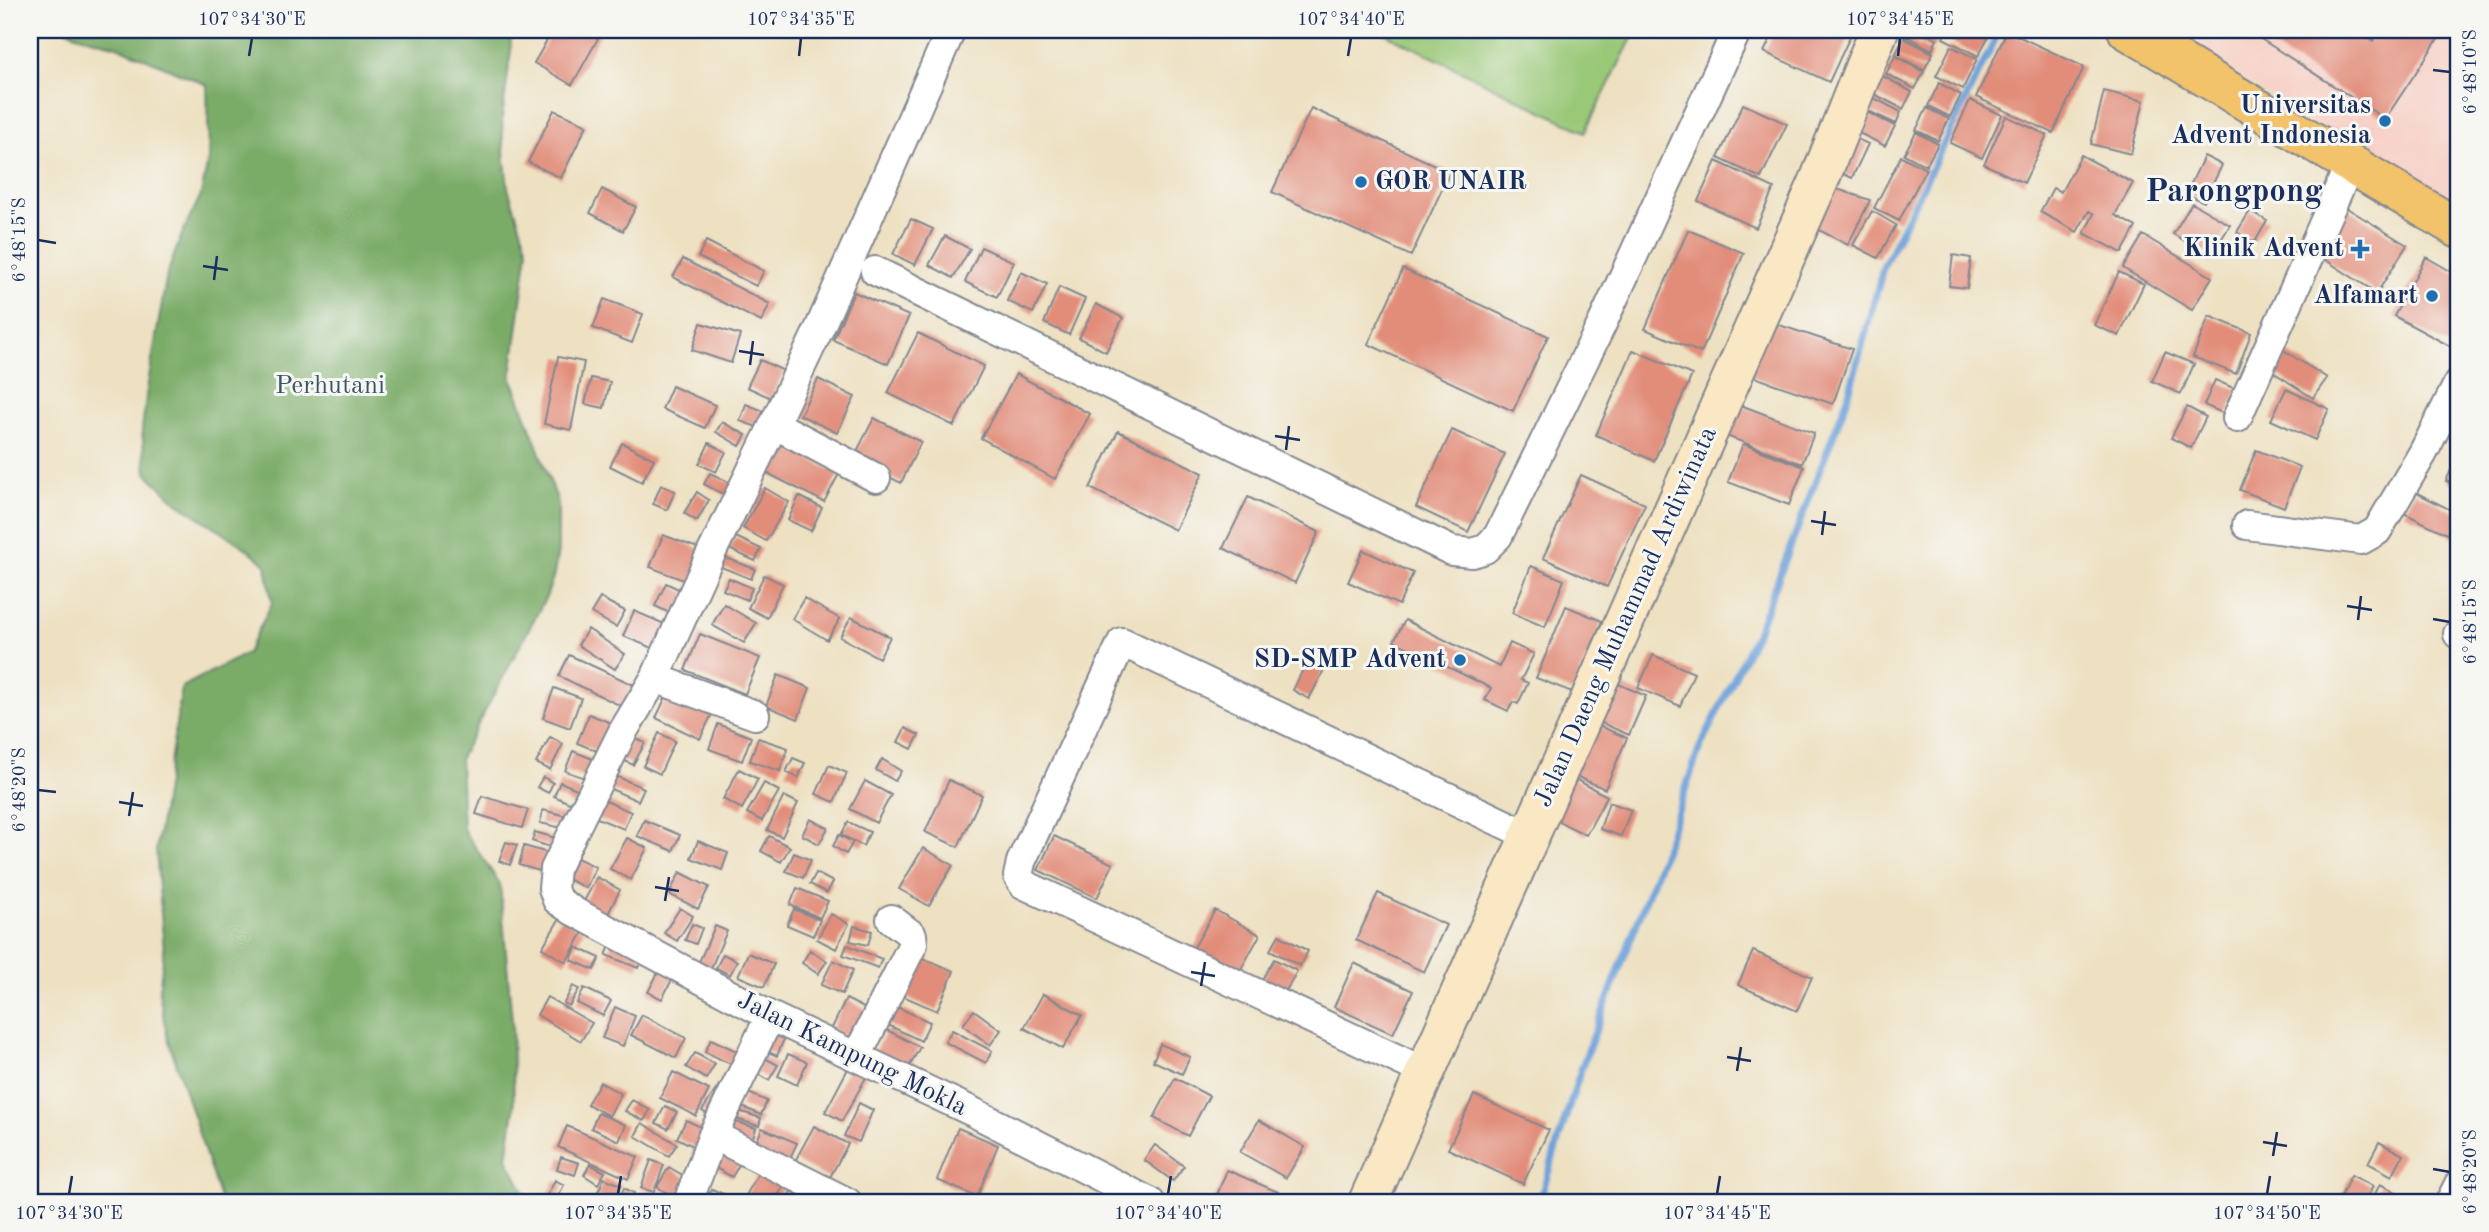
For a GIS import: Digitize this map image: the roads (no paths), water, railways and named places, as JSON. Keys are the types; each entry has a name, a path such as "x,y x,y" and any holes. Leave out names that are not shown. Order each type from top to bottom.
{"main road":[{"name":"Jalan Daeng Muhammad Ardiwinata","path":"1368,1202 1819,181 1879,30"},
{"path":"2127,30 2459,229"}],"street":[{"path":"755,715 655,678 714,547 820,327 951,30"},
{"path":"875,271 1366,511 1452,551 1472,553 1485,549 1498,536 1601,327 1737,30"},
{"path":"2237,418 2350,164"},
{"path":"2247,525 2361,540 2377,531 2423,453 2459,382"},
{"path":"774,424 876,478"},
{"path":"1425,1072 1023,884 1018,876 1021,862 1122,642 1530,836"},
{"name":"Jalan Kampung Mokla","path":"655,678 622,733 555,869 553,888 557,901 770,1016 858,1056 1150,1202"},
{"path":"858,1056 914,944 912,935 891,919"},
{"path":"688,1202 713,1135 770,1016"},
{"path":"713,1135 847,1202"},
{"path":"2450,1202 2459,1184"}],"waterway":[{"path":"1539,1202 1582,1066 1663,855 1700,747 1760,626 1848,397 1884,265 2000,30"}],"place":[{"name":"Universitas Advent Indonesia","path":"2385,121"},
{"name":"GOR UNAIR","path":"1361,182"},
{"name":"Klinik Advent","path":"2360,249"},
{"name":"Alfamart","path":"2432,296"},
{"name":"SD-SMP Advent","path":"1460,660"}],"district":[{"name":"Parongpong","path":"2234,192"}],"park label":[{"name":"Perhutani","path":"330,386"}]}
